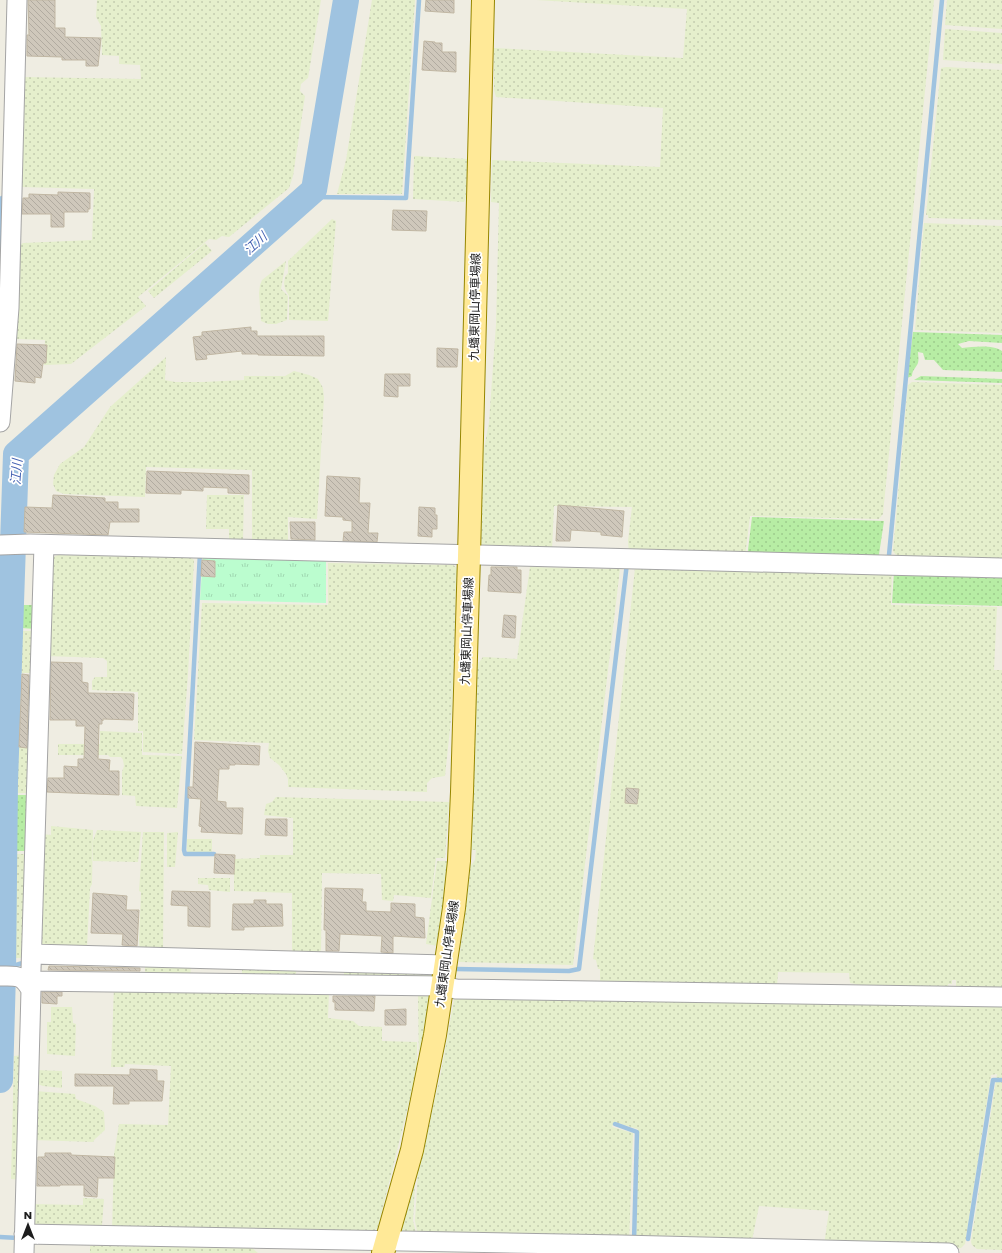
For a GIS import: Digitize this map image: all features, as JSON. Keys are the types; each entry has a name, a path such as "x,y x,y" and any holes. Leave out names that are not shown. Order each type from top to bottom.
{"main road":[{"name":"九蟠東岡山停車場線","path":"385,1247 412,1150 435,1035 454,908 459,861 469,556 483,0"}],"street":[{"path":"0,422 9,308 7,175 17,0"},
{"path":"0,545 1002,568"},
{"path":"24,1253 31,990 23,969 40,547"},
{"path":"23,969 446,965"},
{"path":"23,969 443,986 456,989 1002,997"},
{"path":"24,1234 385,1247 949,1253"}],"green space":[{"path":"97,0 321,0 308,78 301,84 300,91 305,96 293,176 289,188 229,237 222,236 216,240 209,239 138,297 146,306 71,364 44,365 45,340 15,339 20,245 23,243 92,240 94,189 20,187 22,77 141,79 140,65 119,64 119,56 102,55 101,26 96,17"},
{"path":"372,0 415,0 402,194 337,194 346,160"},
{"path":"536,0 934,0 883,514 879,519 750,516 745,557 629,553 628,541 632,507 554,506 552,550 489,547 481,545 483,454 489,422 496,324 499,203 491,202 492,160 660,167 663,108 496,97 494,90 494,48 683,58 687,9"},
{"path":"947,0 1002,0 1002,29 945,25"},
{"path":"945,29 1002,33 1002,64 943,60"},
{"path":"941,68 1002,70 1002,220 928,218 928,215 926,215"},
{"path":"414,156 468,159 466,198 464,202 413,199"},
{"path":"332,219 336,221 328,321 289,320 289,296 285,289 284,283 285,277 288,273 288,261"},
{"path":"924,223 1002,226 1002,333 915,330"},
{"path":"205,243 212,251 154,298 148,291"},
{"path":"286,261 281,289 288,296 287,320 276,324 268,324 261,321 259,293 260,285 262,280"},
{"path":"913,332 1002,335 1002,343 969,341 958,344 962,348 993,347 1002,351 1002,372 943,370 934,360 925,360 923,353 918,352 918,363 912,376 907,378"},
{"path":"166,357 165,380 175,382 244,380 244,376 285,376 294,371 318,379 323,388 324,398 317,519 288,517 288,542 252,543 252,470 146,467 145,497 64,494 56,491 53,484 54,475 60,464 84,447 110,407"},
{"path":"921,376 1002,379 1002,383 914,380"},
{"path":"912,382 1002,385 1002,562 899,559 893,551 908,385"},
{"path":"207,495 244,495 243,543 229,544 229,529 206,529"},
{"path":"752,517 884,521 878,561 747,558"},
{"path":"58,555 191,558 194,560 182,754 143,752 143,731 138,731 138,692 92,690 92,681 95,677 107,677 107,661 103,658 46,656 47,636 51,636 51,629 48,625 49,559"},
{"path":"203,556 326,559 326,603 200,600"},
{"path":"328,563 453,565 456,567 452,710 445,776 432,778 427,783 427,792 288,787 288,779 286,774 279,765 270,758 268,751 269,743 194,740 202,603 328,605"},
{"path":"530,567 620,569 573,965 459,962 469,868 475,860 476,850 470,850 477,665 483,657 517,659"},
{"path":"635,568 892,572 891,605 997,607 994,670 1002,670 1002,989 956,988 956,980 952,980 952,984 948,984 949,988 860,987 860,985 850,983 849,973 778,972 777,986 600,983 600,969 598,969 596,960 593,959"},
{"path":"894,572 1002,574 1002,606 892,603"},
{"path":"22,605 35,605 35,629 22,628"},
{"path":"21,631 33,631 32,673 20,673"},
{"path":"100,731 142,733 142,755 182,756 177,808 136,806 135,796 122,795 122,772 124,766 121,757 110,757 108,755 58,755 58,744 100,744"},
{"path":"19,747 32,747 30,793 17,793"},
{"path":"17,795 29,795 27,851 15,851"},
{"path":"276,797 449,802 445,858 436,858 431,898 394,895 393,901 382,900 381,874 322,873 321,950 317,955 292,956 292,893 234,891 234,859 260,858 260,855 293,855 293,818 264,815 266,804 272,802"},
{"path":"51,826 93,830 92,884 90,888 87,947 41,950 37,943 42,834 51,835"},
{"path":"97,830 141,832 138,862 93,861 93,841"},
{"path":"143,832 164,832 163,953 140,953 139,940 141,892 139,891"},
{"path":"178,832 175,867 167,867 167,833"},
{"path":"187,839 212,839 212,853 187,852"},
{"path":"14,854 27,854 23,958 13,958"},
{"path":"437,861 450,861 440,946 426,944"},
{"path":"198,878 230,878 230,892 209,890 208,885 198,884"},
{"path":"145,964 191,966 190,979 145,978"},
{"path":"242,968 296,970 296,980 242,979"},
{"path":"344,970 437,972 436,980 344,982"},
{"path":"114,986 329,991 328,1018 353,1021 359,1026 382,1027 382,1041 417,1042 417,1070 378,1227 373,1233 112,1230 114,1154 119,1124 168,1125 171,1066 125,1064 124,1067 111,1067"},
{"path":"418,993 431,994 419,1070"},
{"path":"459,995 1002,1004 1002,1250 977,1249 971,1242 997,1074 991,1075 965,1244 961,1248 826,1246 824,1245 829,1211 759,1206 751,1245 635,1243 638,1129 614,1122 612,1127 633,1133 629,1243 418,1236 415,1221 418,1169 441,1073 454,1000"},
{"path":"51,1007 72,1007 73,1023 76,1024 75,1056 47,1054 47,1022 51,1022"},
{"path":"24,1055 21,1180 11,1179 14,1056"},
{"path":"35,1070 62,1071 62,1088 43,1086 35,1083"},
{"path":"34,1091 75,1094 76,1099 95,1106 104,1112 105,1130 93,1142 33,1140"},
{"path":"413,1181 415,1185 413,1221 417,1237 399,1235"},
{"path":"83,1198 104,1199 102,1225 99,1229 37,1229 32,1223 32,1204 83,1205"},
{"path":"90,1246 252,1248 258,1253 90,1253"}],"building":[{"path":"28,0 55,0 55,28 65,28 65,37 101,38 98,66 86,66 86,60 62,60 62,57 27,56 27,35 29,35"},
{"path":"426,0 454,0 454,13 425,11"},
{"path":"424,41 442,43 442,52 456,52 456,72 422,70"},
{"path":"58,192 90,193 90,209 88,209 88,212 64,212 64,227 51,227 51,214 22,214 23,198 29,198 29,194 58,195"},
{"path":"393,210 427,211 426,231 392,230"},
{"path":"251,327 251,331 257,331 257,336 324,336 324,356 258,355 242,354 242,351 206,355 207,359 196,360 193,337 202,336 202,332"},
{"path":"17,344 47,345 46,363 43,363 41,378 35,377 35,383 15,381"},
{"path":"437,348 458,349 457,367 437,367"},
{"path":"385,374 410,374 410,386 398,386 398,397 384,396"},
{"path":"147,471 249,475 249,494 228,493 228,488 203,487 203,491 181,490 181,494 146,493"},
{"path":"327,476 360,478 359,503 370,503 368,533 378,533 377,542 343,541 344,532 352,532 352,521 343,520 343,517 325,516"},
{"path":"53,495 105,498 105,502 118,502 118,509 139,509 139,522 110,522 108,535 24,532 25,507 52,508"},
{"path":"558,505 624,511 622,537 601,535 601,532 571,530 570,541 556,541"},
{"path":"419,507 435,508 435,515 437,515 437,529 432,529 432,537 418,536"},
{"path":"290,522 315,522 315,540 291,539"},
{"path":"202,560 215,561 215,577 201,576"},
{"path":"491,567 517,567 517,570 521,570 521,593 488,591"},
{"path":"504,615 516,616 515,638 502,637"},
{"path":"51,662 82,663 82,682 88,683 88,693 134,694 133,720 103,719 102,724 99,724 98,759 110,760 109,771 119,771 119,795 47,792 48,778 64,778 64,766 78,767 78,759 84,759 85,726 76,726 76,720 50,720"},
{"path":"22,674 29,675 27,748 19,747"},
{"path":"195,742 260,746 259,765 235,764 229,765 229,769 219,769 217,801 226,802 226,808 243,808 242,834 201,832 202,827 199,826 201,799 188,798 188,787 193,787"},
{"path":"626,788 639,789 637,804 625,803"},
{"path":"266,819 287,819 287,836 265,835"},
{"path":"215,854 235,855 234,874 214,873"},
{"path":"325,888 363,889 362,902 366,902 366,911 391,912 391,903 415,904 415,917 424,918 425,938 393,936 393,953 381,952 382,936 340,934 339,951 326,951 326,930 324,930"},
{"path":"172,891 210,892 210,927 188,926 188,906 171,905"},
{"path":"93,893 127,896 126,910 139,910 137,946 122,945 123,934 91,933"},
{"path":"254,900 266,900 266,904 282,904 283,926 244,927 244,930 232,930 233,904 254,904"},
{"path":"49,966 140,968 140,971 48,970"},
{"path":"42,992 62,992 62,996 57,996 57,1004 42,1003"},
{"path":"333,996 375,996 374,1011 335,1010"},
{"path":"406,1009 406,1025 385,1025 385,1010"},
{"path":"130,1069 157,1070 157,1081 164,1081 162,1101 129,1101 129,1104 113,1104 114,1086 75,1086 75,1074 130,1075"},
{"path":"45,1153 71,1153 71,1155 115,1157 114,1178 98,1178 97,1197 84,1196 84,1185 37,1186 38,1157 45,1157"}],"waterway":[{"name":"江川","path":"0,1080 3,973 5,782 16,454 314,190 346,0"},
{"path":"307,197 406,198 419,0"},
{"path":"889,555 942,0"},
{"path":"0,259 2,198"},
{"path":"200,553 184,850 185,854 214,854"},
{"path":"456,969 569,971 579,969 627,563"},
{"path":"6,968 26,962"},
{"path":"968,1239 993,1080 1002,1080"},
{"path":"615,1124 637,1132 634,1241"},
{"path":"0,1237 18,1238"}]}
